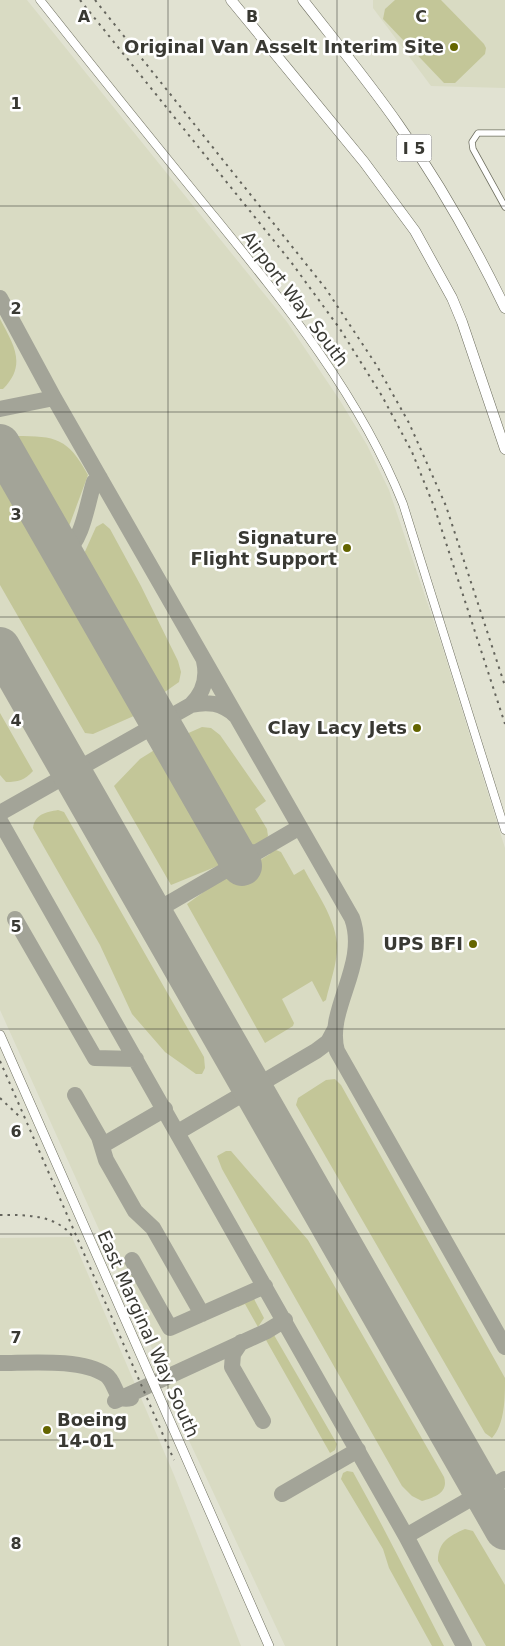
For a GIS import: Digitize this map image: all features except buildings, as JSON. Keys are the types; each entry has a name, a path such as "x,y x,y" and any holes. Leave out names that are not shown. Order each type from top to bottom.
{"highway":[{"name":"I 5","path":"231,0 364,162 393,200 431,259 462,322 505,448"},
{"name":"I 5","path":"303,0 374,90 433,176 471,241 505,308"}],"main road":[{"name":"Airport Way South","path":"40,0 301,325 355,409 389,472 403,504 505,830"},
{"name":"East Marginal Way South","path":"0,1035 269,1646"}],"street":[{"path":"505,133 482,132 475,136 472,142 473,149 505,207"}],"shaded area":[{"path":"0,0 27,0 287,322 339,399 367,445 389,490 441,643 505,848 505,1646 285,1646 185,1432 147,1336 0,1010"},
{"name":"Original Van Asselt Interim Site","path":"373,0 505,0 505,88 431,86 373,8"},
{"path":"72,1237 174,1475 241,1646 0,1646 0,1238"}],"green space":[{"path":"395,0 441,0 484,44 486,48 485,54 455,83 444,83 383,19 385,9"},
{"path":"0,319 16,355 15,372 3,389 0,389"},
{"path":"16,436 41,437 67,446 74,453 88,475 68,529"},
{"path":"0,477 136,715 93,734 85,733 0,585"},
{"path":"103,523 110,529 141,586 178,661 181,672 179,682 162,694 83,556 96,527"},
{"path":"0,713 33,771 27,777 18,781 6,782 0,775"},
{"path":"202,727 211,728 220,735 266,801 255,809 267,829 268,836 265,840 250,848 245,843 184,735"},
{"path":"156,749 220,865 171,885 114,786 140,759"},
{"path":"58,810 64,812 204,1057 205,1068 202,1074 196,1074 165,1052 132,1014 100,945 33,828 34,823 39,817 45,813"},
{"path":"276,850 281,852 294,875 304,869 324,904 332,923 337,950 326,1000 323,1002 312,981 282,999 294,1023 293,1026 265,1043 187,904 227,875 229,879 270,854 269,851"},
{"path":"335,1079 341,1085 505,1378 502,1418 500,1426 492,1438 485,1433 296,1105 298,1098 326,1080"},
{"path":"226,1151 231,1151 308,1240 444,1477 444,1487 436,1496 422,1501 412,1496 402,1486 222,1169 217,1156"},
{"path":"254,1299 264,1318 258,1327 245,1304 238,1307 237,1304"},
{"path":"274,1335 337,1444 335,1450 330,1453 266,1340"},
{"path":"347,1471 353,1472 444,1646 432,1646 389,1568 383,1549 341,1479 343,1473"},
{"path":"465,1529 473,1531 505,1585 505,1646 486,1646 438,1561 442,1544 454,1534"}],"taxiway":[{"path":"0,298 54,398 352,918 356,936 355,953 352,970 337,1020 335,1035 337,1051 505,1347"},
{"path":"0,409 54,398"},
{"path":"64,554 76,540 84,521 94,482 100,478"},
{"path":"0,813 191,705 204,685 204,661"},
{"path":"191,705 214,704 225,708 235,715"},
{"path":"0,821 406,1536 464,1646"},
{"path":"152,913 300,827"},
{"path":"229,843 242,853 257,852"},
{"path":"15,919 95,1058 136,1059"},
{"path":"178,1132 316,1051 328,1042 335,1029"},
{"path":"75,1095 99,1137 106,1160 135,1211 153,1228 202,1314"},
{"path":"103,1145 165,1109"},
{"path":"132,1260 170,1328 265,1286"},
{"path":"115,1401 267,1331 285,1320"},
{"path":"241,1342 233,1354 232,1367 263,1421"},
{"path":"0,1363 40,1362 83,1366 110,1378 121,1398 131,1398"},
{"path":"282,1494 358,1450"},
{"path":"406,1536 505,1479"}],"runway":[{"path":"0,444 242,866"},
{"path":"0,647 505,1530"}],"railway":[{"path":"80,0 291,262 340,329 382,396 412,452 435,509 505,724"},
{"path":"95,0 326,289 377,366 409,423 446,506 505,686"},
{"path":"0,1061 174,1460"},
{"path":"0,1098 20,1117"},
{"path":"0,1215 31,1216 50,1220 59,1224 74,1238"}],"place":[{"name":"Original Van Asselt Interim Site","path":"454,47"},
{"name":"Signature Flight Support","path":"347,548"},
{"name":"Clay Lacy Jets","path":"417,728"},
{"name":"UPS BFI","path":"473,944"},
{"name":"Boeing 14-01","path":"47,1430"}]}
